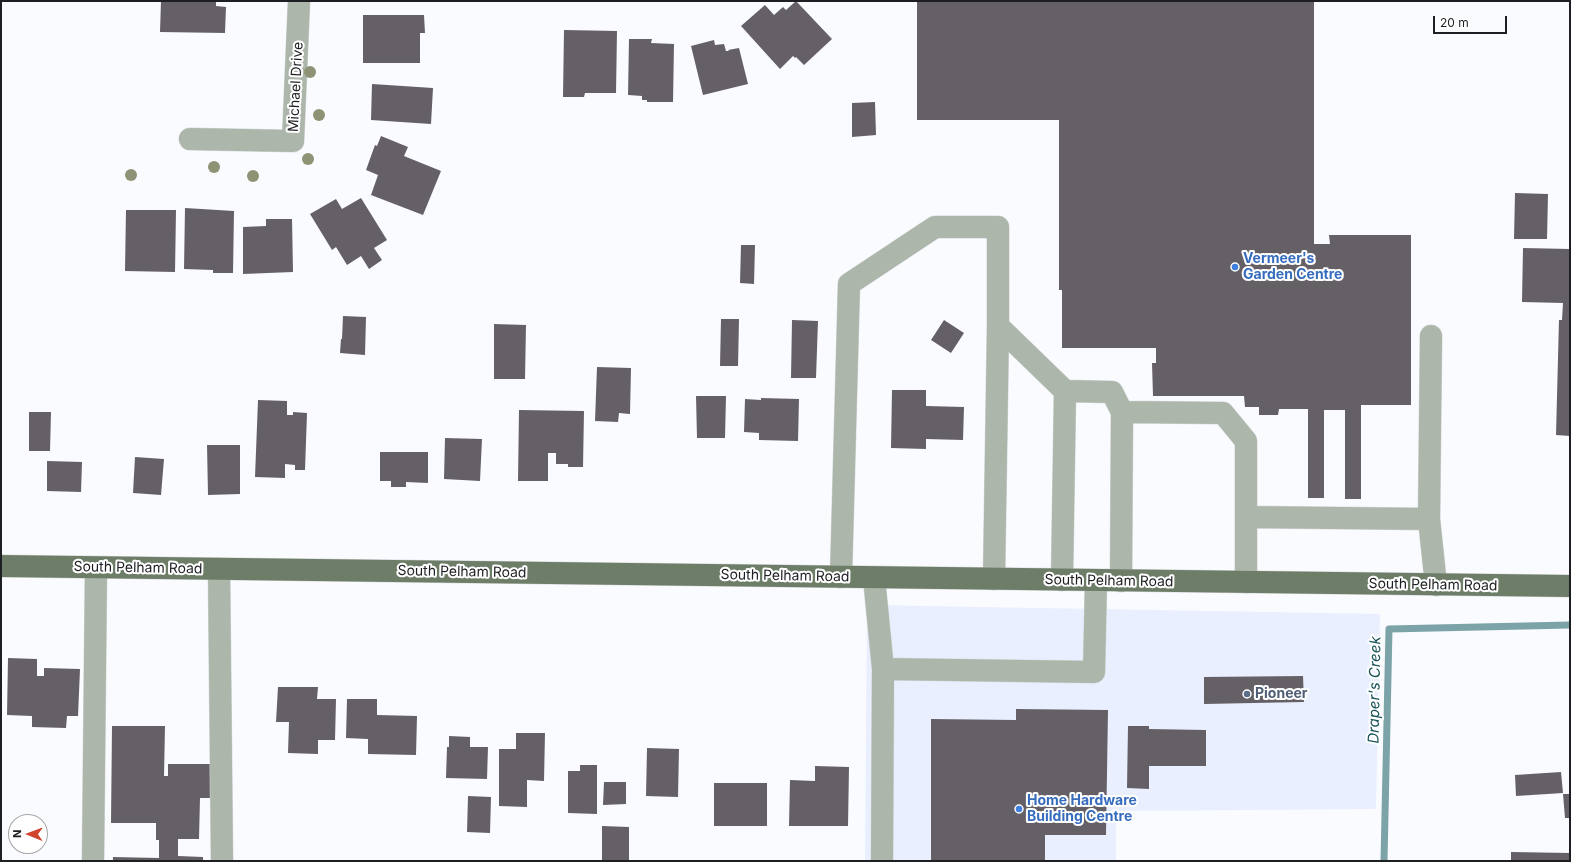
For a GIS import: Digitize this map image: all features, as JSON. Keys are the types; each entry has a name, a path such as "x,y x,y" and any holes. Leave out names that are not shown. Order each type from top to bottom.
{"main road":[{"name":"South Pelham Road","path":"1,566 1570,586"}],"street":[{"name":"Michael Drive","path":"190,139 293,141 300,1"},
{"path":"841,577 849,284 935,227 998,227 994,579"},
{"path":"998,326 1065,390 1112,392 1122,412 1121,581"},
{"path":"1431,336 1429,519 1436,585"},
{"path":"1062,580 1065,390"},
{"path":"1122,412 1223,413 1246,441 1246,582"},
{"path":"1246,517 1429,519"},
{"path":"93,861 96,568"},
{"path":"219,569 222,861"},
{"path":"874,578 884,669 882,861"},
{"path":"884,669 1094,672 1096,581"}],"shaded area":[{"path":"867,605 1380,614 1376,809 1116,811 1116,861 865,861"}],"building":[{"path":"161,1 216,1 216,6 226,7 225,33 160,32"},
{"path":"796,1 832,39 804,65 793,56 780,69 741,26 765,5 774,15 783,7 786,10"},
{"name":"Vermeer's Garden Centre","path":"917,1 1314,1 1314,244 1330,244 1329,235 1411,235 1411,405 1361,405 1361,499 1345,499 1345,410 1324,410 1324,498 1308,498 1308,409 1279,409 1278,415 1259,415 1259,407 1245,407 1244,396 1153,396 1152,363 1156,363 1156,348 1062,348 1062,290 1059,290 1059,120 917,120"},
{"path":"363,15 424,15 425,33 420,33 420,63 363,63"},
{"path":"564,30 617,31 616,93 585,93 584,97 563,97"},
{"path":"629,39 652,39 651,43 674,44 673,102 647,102 647,100 642,100 642,96 628,95"},
{"path":"714,40 715,45 724,44 726,51 739,48 748,84 703,95 691,46"},
{"path":"372,84 433,88 431,124 371,120"},
{"path":"875,102 876,135 852,137 852,103"},
{"path":"381,136 408,147 404,156 441,171 423,215 371,195 378,175 366,170 375,145 377,146"},
{"path":"1515,193 1548,194 1547,239 1514,239"},
{"path":"361,198 387,240 374,248 382,260 369,269 361,256 347,265 336,247 332,250 310,214 336,199 342,209"},
{"path":"185,208 234,211 233,273 213,273 213,270 184,269"},
{"path":"126,210 176,210 175,272 125,271"},
{"path":"266,219 292,219 293,272 243,274 243,227 266,226"},
{"path":"741,245 755,245 754,284 740,283"},
{"path":"1523,248 1570,249 1570,436 1556,435 1559,320 1562,320 1563,303 1522,302"},
{"path":"343,316 366,317 365,355 340,353"},
{"path":"721,319 739,319 738,366 720,366"},
{"path":"792,320 818,321 816,378 791,378"},
{"path":"944,320 964,333 951,353 931,340"},
{"path":"494,324 526,325 525,379 494,379"},
{"path":"597,367 631,368 630,414 619,413 618,422 595,421"},
{"path":"892,390 926,390 926,406 964,407 963,440 926,439 926,449 891,448"},
{"path":"696,396 726,396 725,438 697,438"},
{"path":"761,398 799,399 798,441 759,440 759,433 744,432 745,399 761,400"},
{"path":"258,400 287,401 287,415 293,415 293,412 307,413 305,470 295,470 295,465 285,464 285,478 255,477"},
{"path":"519,410 584,411 583,467 568,467 568,464 556,464 556,453 548,453 548,481 518,481"},
{"path":"29,412 51,412 50,451 29,451"},
{"path":"445,438 482,439 480,481 444,479"},
{"path":"207,445 240,445 240,494 208,495"},
{"path":"380,452 428,452 428,483 406,482 406,487 391,487 391,481 380,481"},
{"path":"135,457 164,459 161,495 133,493"},
{"path":"47,461 82,462 81,492 47,491"},
{"path":"8,658 37,659 37,676 44,676 44,668 80,669 78,716 67,716 66,728 32,727 32,716 7,715"},
{"path":"1303,676 1304,702 1204,704 1204,677"},
{"path":"278,687 318,687 317,699 336,699 335,740 318,740 318,754 288,753 289,722 276,722"},
{"path":"347,699 377,699 377,715 417,716 416,755 368,754 368,739 346,738"},
{"name":"Home Hardware Building Centre","path":"1016,709 1108,710 1106,835 1045,835 1045,861 931,861 931,719 1016,720"},
{"path":"112,726 165,726 164,776 168,776 168,764 219,764 219,798 200,798 199,839 178,839 178,856 203,857 203,861 113,861 113,857 159,858 159,840 156,840 156,823 111,823"},
{"path":"1128,726 1149,726 1149,729 1206,730 1206,766 1149,766 1149,789 1127,788"},
{"path":"516,733 545,733 544,781 527,780 527,807 499,806 499,749 516,749"},
{"path":"449,736 470,737 470,747 488,747 487,779 446,778 447,747 449,747"},
{"path":"647,748 679,749 678,797 646,796"},
{"path":"580,765 597,765 597,814 568,813 568,771 580,771"},
{"path":"815,766 849,767 848,826 789,826 790,780 815,781"},
{"path":"1561,772 1563,793 1516,796 1515,775"},
{"path":"604,782 626,782 626,804 603,805"},
{"path":"714,783 767,783 767,826 714,826"},
{"path":"1563,794 1570,794 1570,818 1565,818"},
{"path":"468,796 491,797 490,833 467,832"},
{"path":"602,826 629,827 629,861 602,861"},
{"path":"1511,852 1570,853 1570,861 1511,861"}],"waterway":[{"name":"Draper's Creek","path":"1384,861 1389,629 1570,625"}],"place":[{"name":"Vermeer's Garden Centre","path":"1235,267"},
{"name":"Pioneer","path":"1247,694"},
{"name":"Home Hardware Building Centre","path":"1019,809"}]}
